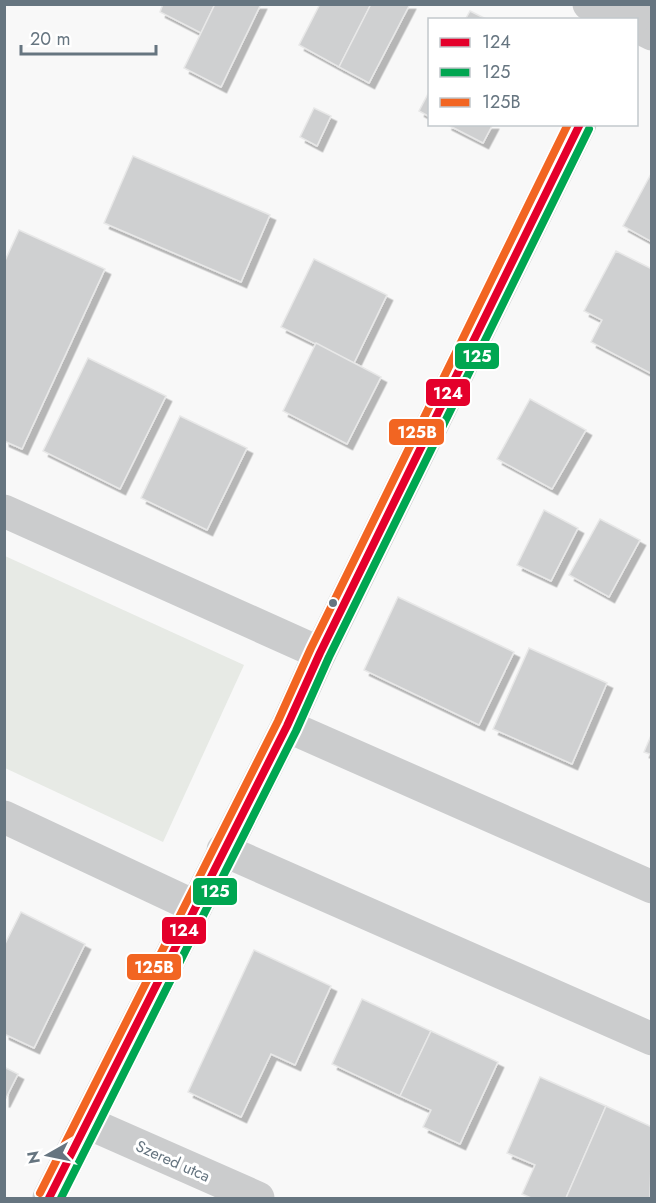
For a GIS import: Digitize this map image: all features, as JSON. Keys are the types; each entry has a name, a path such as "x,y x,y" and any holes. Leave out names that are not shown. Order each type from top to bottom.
{"street":[{"path":"589,4 618,18"},
{"path":"633,18 639,4"},
{"path":"50,1198 287,726 320,653 579,126"},
{"path":"4,511 320,653"},
{"path":"287,726 651,887"},
{"path":"4,817 196,907"},
{"path":"223,850 651,1039"},
{"name":"Szered utca","path":"88,1123 258,1198"}],"shaded area":[{"path":"5,556 244,665 163,842 5,768"}],"building":[{"path":"163,4 215,4 201,33 160,12"},
{"path":"215,4 261,4 221,87 184,68"},
{"path":"320,4 371,4 339,67 299,45"},
{"path":"371,4 410,4 369,83 339,67"},
{"path":"470,11 484,18 466,18"},
{"path":"428,94 428,116 419,111"},
{"path":"314,108 331,116 317,146 300,137"},
{"path":"450,126 492,126 483,143"},
{"path":"133,156 270,215 241,282 104,223"},
{"path":"652,172 652,242 623,226"},
{"path":"19,230 105,269 22,449 4,441 4,263"},
{"path":"616,251 652,269 652,374 591,342 602,320 584,311"},
{"path":"314,259 387,295 354,363 281,327"},
{"path":"316,343 381,377 347,444 283,411"},
{"path":"88,358 166,396 120,489 43,451"},
{"path":"530,399 586,430 552,489 497,459"},
{"path":"180,416 247,448 207,530 141,498"},
{"path":"544,510 578,528 551,581 517,565"},
{"path":"600,519 640,540 609,597 569,575"},
{"path":"398,597 514,652 479,725 364,670"},
{"path":"529,648 607,683 572,764 493,729"},
{"path":"652,733 652,755 644,752"},
{"path":"21,912 85,944 34,1048 4,1034 4,946"},
{"path":"254,950 331,986 295,1065 271,1054 241,1117 188,1092"},
{"path":"362,999 431,1031 400,1096 332,1064"},
{"path":"431,1031 498,1062 460,1144 423,1127 431,1110 400,1096"},
{"path":"4,1067 18,1074 4,1102"},
{"path":"540,1077 606,1106 566,1198 531,1198 522,1194 535,1165 507,1153"},
{"path":"606,1106 652,1127 650,1198 566,1198"}],"transit line":[{"name":"125B","path":"40,1193 278,721 311,648 567,126"},
{"name":"124","path":"49,1198 287,726 320,653 579,126"},
{"name":"125","path":"61,1198 296,731 329,657 589,129"}]}
